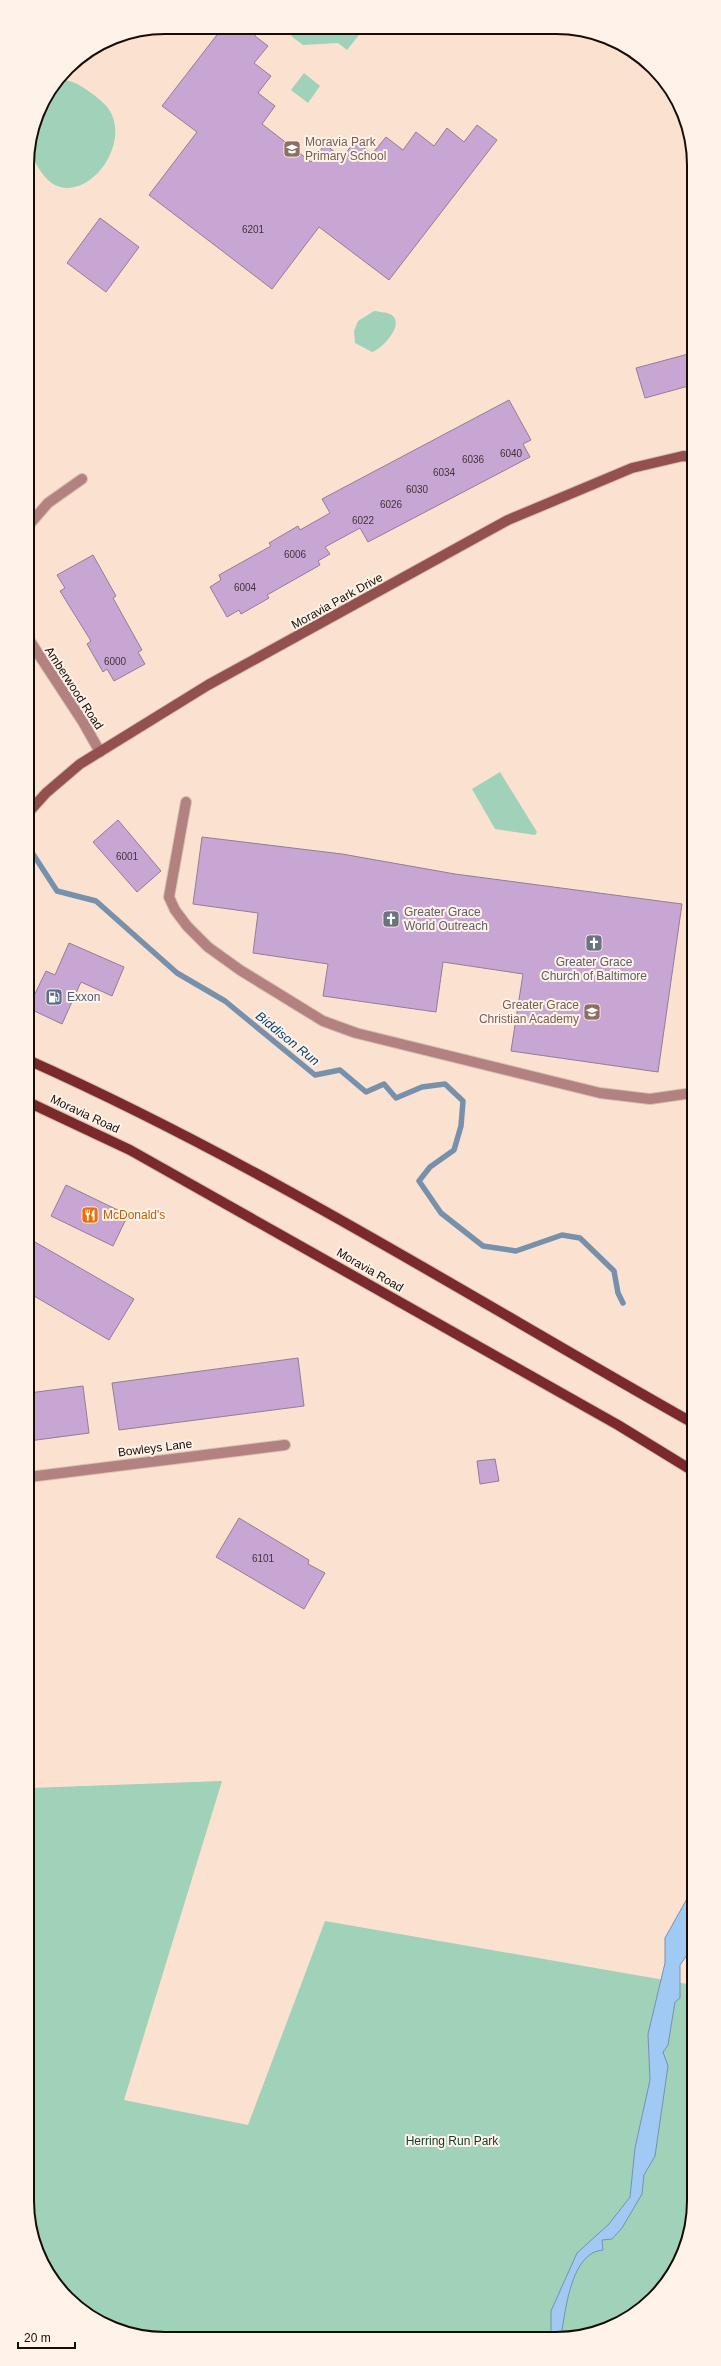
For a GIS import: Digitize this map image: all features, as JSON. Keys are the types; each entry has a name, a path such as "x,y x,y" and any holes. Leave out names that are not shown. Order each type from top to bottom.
{"main road":[{"name":"Moravia Park Drive","path":"34,806 46,793 80,764 208,685 508,520 632,468 687,456"},
{"path":"34,1063 110,1097 268,1181 443,1278 560,1348 687,1420"},
{"name":"Moravia Road","path":"34,1105 136,1154 618,1425 687,1467"}],"street":[{"path":"34,519 48,503 82,479"},
{"name":"Amberwood Road","path":"34,647 83,722 100,752"},
{"path":"186,802 169,897 176,910 208,947 240,970 309,1014 356,1033 600,1093 650,1099 687,1094"},
{"name":"Bowleys Lane","path":"34,1476 285,1445"}],"green space":[{"path":"293,34 359,35 347,50 338,43 303,45 291,36"},
{"path":"304,73 320,86 308,103 291,90"},
{"path":"64,80 73,82 80,86 103,103 111,113 115,127 114,142 110,156 102,169 91,179 79,186 66,188 53,184 49,181 34,160 38,131 47,107"},
{"path":"374,311 390,314 395,318 396,323 387,341 372,352 355,343 354,331 358,321"},
{"path":"500,772 537,832 535,835 495,829 472,789"},
{"name":"Herring Run Park","path":"222,1781 124,2100 248,2125 325,1921 687,1984 687,2210 683,2235 677,2251 670,2267 655,2288 643,2300 614,2319 598,2325 565,2332 156,2332 123,2325 107,2319 78,2300 51,2267 41,2243 35,2218 34,1788"}],"water":[{"path":"687,1899 687,1955 680,1965 680,1998 675,2002 668,2045 663,2052 668,2066 655,2156 644,2175 642,2194 622,2228 612,2239 602,2240 603,2250 593,2253 584,2260 577,2270 572,2282 563,2332 551,2332 551,2311 577,2253 609,2224 630,2197 635,2148 650,2080 648,2034 665,1963 665,1938"}],"building":[{"path":"218,34 255,34 255,36 268,46 254,63 271,76 258,93 275,106 262,124 311,162 325,144 342,158 355,141 372,154 386,137 403,150 416,132 434,146 447,128 464,142 477,125 497,140 389,280 319,227 272,289 149,195 197,132 162,106"},
{"path":"100,218 139,247 106,292 67,263"},
{"path":"687,354 687,386 645,398 636,368"},
{"path":"509,400 531,440 523,444 530,457 368,542 360,528 325,547 330,554 318,561 320,565 267,595 269,598 241,614 239,610 227,617 210,587 221,580 219,575 271,546 269,543 298,526 300,530 330,513 322,499"},
{"path":"93,555 116,596 113,598 142,650 138,652 145,664 114,681 107,669 103,672 87,644 91,641 60,591 65,588 57,575"},
{"path":"118,820 161,871 137,892 93,842"},
{"path":"202,837 342,854 455,874 682,904 658,1072 511,1051 523,974 443,962 436,1012 323,996 328,964 253,953 258,913 193,904"},
{"path":"69,943 124,967 112,996 81,982 62,1024 34,1011 34,996 46,971 55,975"},
{"name":"McDonald's","path":"66,1185 128,1215 113,1246 51,1216"},
{"path":"34,1241 134,1299 109,1340 34,1296"},
{"path":"298,1358 304,1406 119,1430 112,1383"},
{"path":"83,1386 89,1433 34,1440 34,1392"},
{"path":"495,1459 499,1481 480,1484 477,1461"},
{"path":"239,1518 309,1560 308,1564 325,1573 304,1609 216,1557"}],"waterway":[{"name":"Biddison Run","path":"34,856 57,891 96,901 177,973 225,1001 315,1075 340,1070 366,1092 384,1084 396,1098 422,1087 445,1084 463,1101 461,1126 454,1150 430,1167 419,1181 441,1213 483,1246 516,1251 562,1235 580,1238 614,1271 618,1293 623,1303"}],"place":[{"name":"Moravia Park Primary School","path":"292,149"},
{"name":"Greater Grace World Outreach","path":"391,919"},
{"name":"Greater Grace Church of Baltimore","path":"594,943"},
{"name":"Exxon","path":"54,997"},
{"name":"Greater Grace Christian Academy","path":"592,1012"},
{"name":"McDonald's","path":"90,1215"}]}
